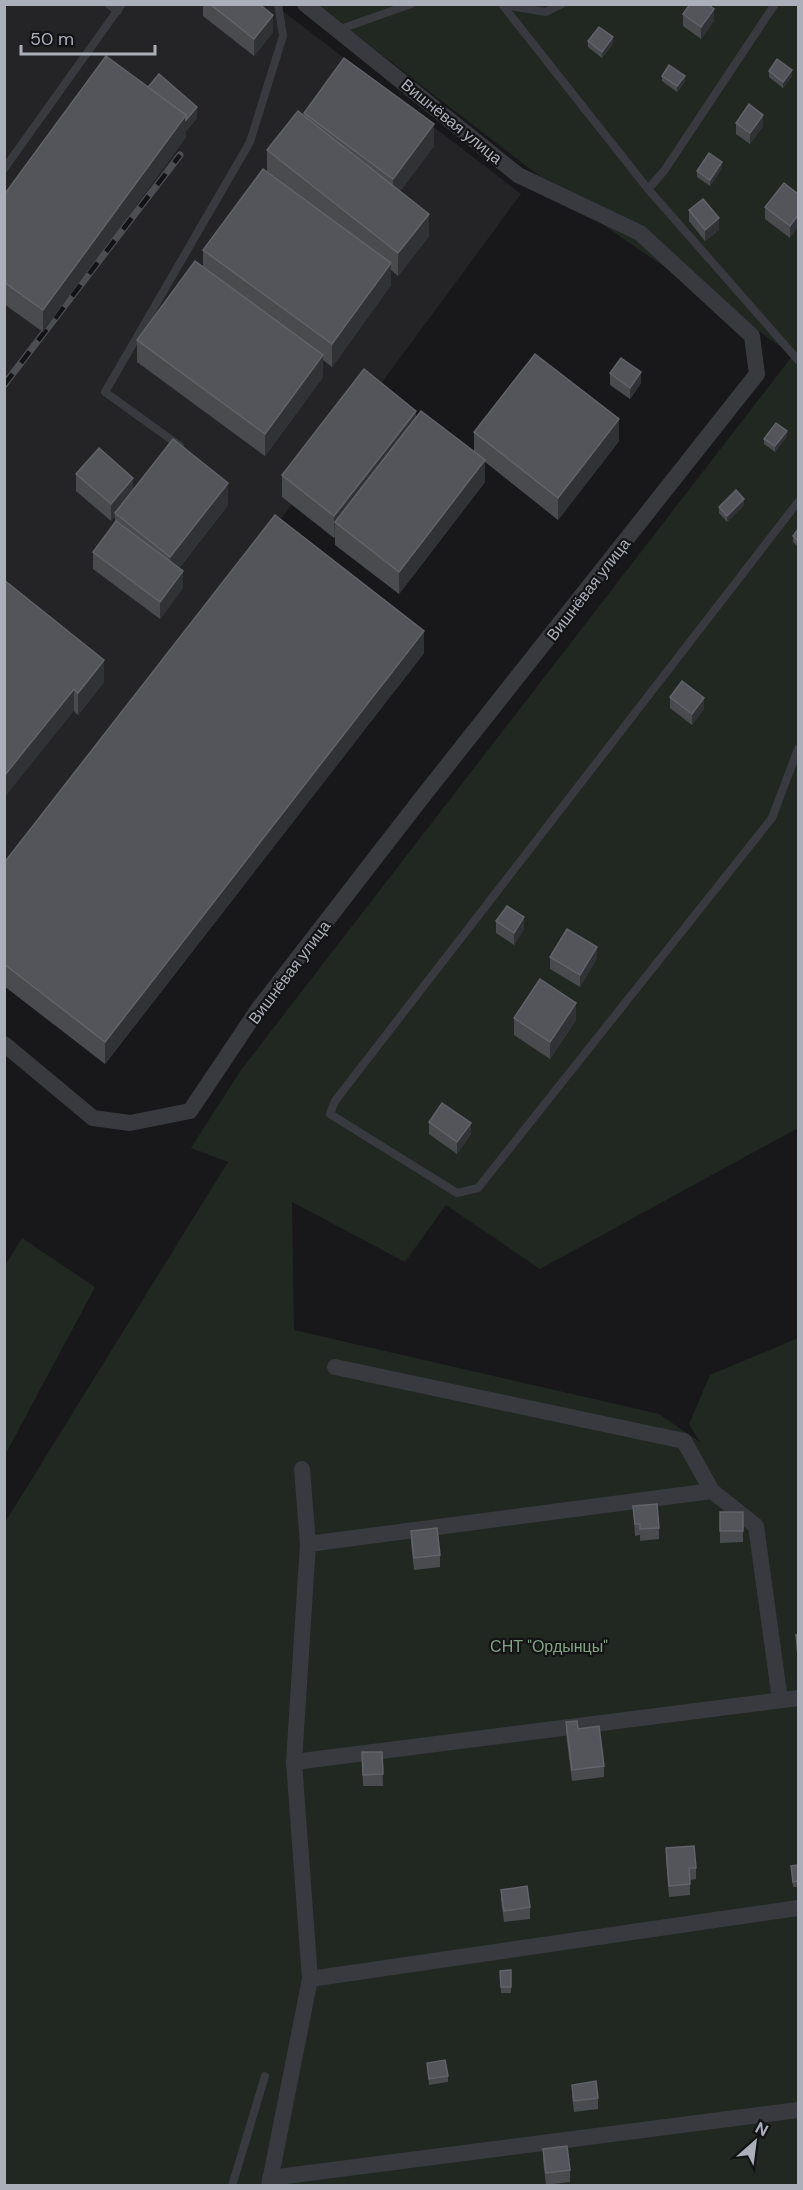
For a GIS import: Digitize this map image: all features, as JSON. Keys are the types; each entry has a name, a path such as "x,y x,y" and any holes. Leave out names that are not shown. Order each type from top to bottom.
{"street":[{"name":"Вишнёвая улица","path":"4,1044 93,1118 130,1123 190,1111 267,999 757,374 752,336 640,232 518,175 305,4"},
{"path":"335,1367 684,1441 712,1491 756,1526 780,1700"},
{"path":"302,1469 308,1544 294,1762 310,1979 270,2182 798,2110"},
{"path":"308,1544 712,1491"},
{"path":"294,1762 798,1698"},
{"path":"310,1979 798,1908"}],"lane":[{"path":"4,169 120,8 108,4"},
{"path":"189,453 105,392 250,142 283,36 278,4"},
{"path":"338,30 411,4"},
{"path":"503,6 546,12 562,4"},
{"path":"648,189 664,171 776,4"},
{"path":"503,6 648,189 798,360"},
{"path":"798,502 342,1091 330,1114 457,1193 477,1188 772,818 798,749"},
{"path":"232,2186 265,2076"}],"shaded area":[{"path":"5,5 275,5 521,194 5,893"}],"green space":[{"name":"СНТ \"Ордынцы\"","path":"317,5 798,5 798,1128 540,1269 446,1205 405,1262 292,1202 294,1330 659,1414 700,1442 689,1424 710,1375 798,1338 798,2185 5,2185 4,1524 228,1162 191,1148 241,1070 793,355 599,222"},
{"path":"22,1238 95,1287 5,1455 5,1266"}],"building":[{"path":"210,4 259,4 273,15 254,39"},
{"path":"690,4 707,4 714,9 701,27 683,14"},
{"path":"599,27 613,37 602,52 588,41"},
{"path":"106,56 186,115 43,310 4,282 4,195"},
{"path":"344,58 434,124 393,179 304,113"},
{"path":"777,59 792,70 783,82 769,71"},
{"path":"669,65 685,76 677,86 662,76"},
{"path":"159,74 197,107 186,120 186,115 148,87"},
{"path":"749,104 763,115 750,133 736,123"},
{"path":"298,111 429,214 398,253 267,150"},
{"path":"709,153 722,162 710,180 697,171"},
{"path":"263,169 391,263 332,344 203,250"},
{"path":"784,183 798,194 798,215 790,226 765,207"},
{"path":"703,199 719,218 705,230 689,210"},
{"path":"195,261 323,355 265,434 137,340"},
{"path":"535,354 619,419 558,498 474,432"},
{"path":"621,358 641,372 630,388 610,373"},
{"path":"364,369 416,411 334,516 282,475"},
{"path":"421,411 485,460 399,572 335,522"},
{"path":"776,423 787,431 775,446 764,439"},
{"path":"173,439 228,483 170,557 115,513"},
{"path":"99,448 133,478 111,504 76,474"},
{"path":"736,490 744,499 727,516 719,507"},
{"path":"275,515 424,631 105,1042 4,964 4,863"},
{"path":"116,521 183,571 160,602 93,552"},
{"path":"798,529 798,541 793,536"},
{"path":"4,580 104,660 78,693 74,689 4,776"},
{"path":"682,681 704,698 692,714 670,697"},
{"path":"507,906 524,917 514,933 496,921"},
{"path":"567,929 597,947 580,975 550,957"},
{"path":"540,979 576,1003 550,1042 514,1018"},
{"path":"442,1103 471,1123 457,1142 429,1122"},
{"path":"657,1504 659,1528 640,1529 640,1524 635,1524 633,1506"},
{"path":"720,1512 743,1512 743,1531 720,1531"},
{"path":"437,1528 440,1555 414,1558 411,1531"},
{"path":"577,1721 578,1729 599,1726 604,1766 572,1770 566,1722"},
{"path":"362,1752 382,1752 383,1774 363,1775"},
{"path":"694,1846 696,1868 689,1868 690,1884 669,1886 666,1848"},
{"path":"798,1865 798,1881 793,1882 791,1866"},
{"path":"527,1886 530,1907 504,1911 501,1890"},
{"path":"511,1970 511,1987 501,1987 500,1971"},
{"path":"445,2060 448,2076 429,2079 427,2063"},
{"path":"596,2081 598,2098 574,2101 572,2085"},
{"path":"567,2146 570,2170 546,2173 543,2149"}],"railway":[{"path":"4,385 180,155"}]}
